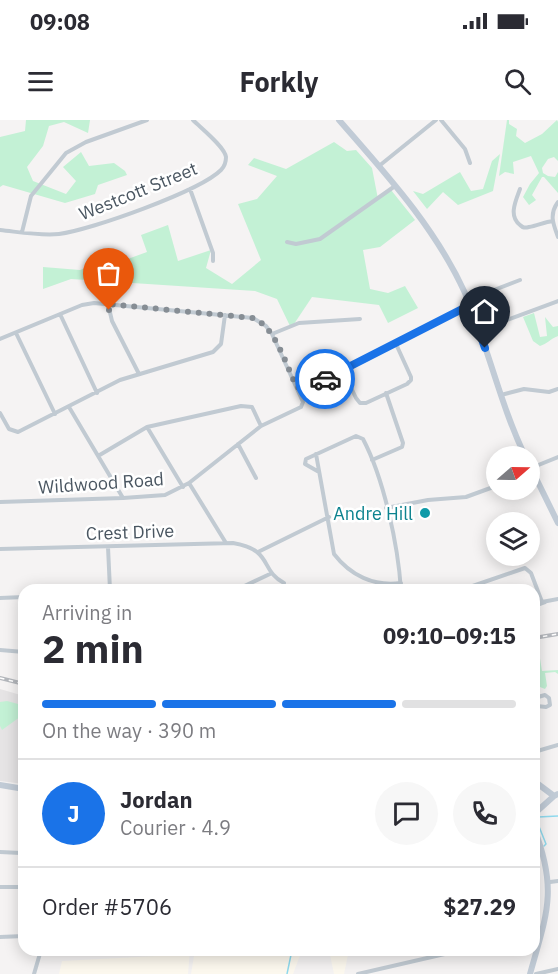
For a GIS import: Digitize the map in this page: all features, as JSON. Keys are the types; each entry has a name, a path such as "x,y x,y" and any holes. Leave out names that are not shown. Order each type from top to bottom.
{"main road":[{"path":"339,120 425,223 460,283 480,330 501,395 521,446"},
{"path":"540,489 558,523"},
{"path":"0,785 18,788"},
{"path":"540,785 556,795 540,809"},
{"path":"540,842 550,882 550,900 540,927"},
{"path":"530,974 533,956"}],"street":[{"path":"22,232 26,207 31,196 66,153 86,142 147,120"},
{"name":"Westcott Street","path":"0,230 57,234 77,230 190,189 221,170 226,160 223,149 193,120"},
{"path":"379,166 436,120"},
{"path":"441,120 465,149 470,163"},
{"path":"287,242 296,244 320,239 396,186"},
{"path":"190,189 213,253 213,261"},
{"path":"520,189 513,211 514,219 518,224 524,228 552,221"},
{"path":"558,202 552,221 558,237"},
{"path":"0,339 88,303 258,320 272,334 297,388 343,371 469,303 520,280"},
{"path":"480,330 558,301"},
{"path":"108,304 112,321 139,374"},
{"path":"60,314 97,393"},
{"path":"0,413 7,427 14,432 55,414 120,380 217,350 222,341 225,315"},
{"path":"272,334 299,323 360,319"},
{"path":"15,333 55,414"},
{"path":"343,371 358,402 366,403 407,384 411,380 396,344"},
{"name":"Wildwood Road","path":"0,502 159,496 183,487 261,426 301,407 303,402 297,388"},
{"path":"501,395 524,389 549,392 558,389"},
{"path":"372,460 402,447 399,428 386,393"},
{"path":"69,406 123,498"},
{"path":"98,456 147,427 245,406 252,407 261,426"},
{"path":"147,427 183,487"},
{"path":"319,472 305,464 306,459 359,436 363,439 372,460 386,508 400,583 395,584"},
{"path":"238,444 256,478"},
{"path":"316,454 332,551 339,560 372,583 381,584"},
{"path":"540,465 558,457"},
{"path":"189,483 226,543"},
{"path":"386,508 428,500 465,497 486,490"},
{"path":"284,583 272,573 258,552 328,517"},
{"name":"Crest Drive","path":"0,549 226,543 249,547 258,552"},
{"path":"108,547 110,584"},
{"path":"478,584 525,568 531,573 534,584"},
{"path":"250,584 272,573"},
{"path":"0,598 18,597"},
{"path":"540,599 546,602"},
{"path":"540,604 558,599"},
{"path":"0,650 18,652"},
{"path":"540,750 558,746"},
{"path":"0,852 18,853"},
{"path":"550,882 558,881"},
{"path":"0,887 18,887"},
{"path":"0,937 18,936"},
{"path":"34,974 39,956"},
{"path":"358,974 436,956"},
{"path":"537,974 558,969"}],"shaded area":[{"path":"0,689 18,694 18,783 0,781"},
{"path":"190,956 188,974 59,974 62,961"},
{"path":"194,956 300,956 293,974 191,974"},
{"path":"330,956 348,956 344,974 334,974"}],"green space":[{"path":"26,120 90,120 88,133 64,122 49,126 43,146 27,167 33,181 66,194 76,181 63,167 81,152 89,166 114,163 127,175 98,185 95,194 65,203 3,185 0,187 0,137 25,131"},
{"path":"507,120 517,129 516,136 525,143 542,134 557,120 558,161 554,157 548,159 542,168 543,173 548,176 555,177 558,172 558,193 542,177 532,195 536,200 529,205 523,197 539,173 531,156 513,162 514,174 505,172 499,176"},
{"path":"334,142 347,151 356,150 372,168 378,199 391,190 415,220 380,247 363,250 370,289 388,293 405,286 418,308 388,323 379,305 312,297 294,324 290,326 277,299 255,291 71,279 43,289 43,267 80,270 97,264 100,269 147,252 141,235 168,225 178,261 211,250 206,268 232,284 261,260 238,204 257,199 277,176 248,165 254,158 286,169"},
{"path":"500,154 493,191 458,205 443,192 427,209 413,191 423,194 460,172 471,191 483,189 492,161"},
{"path":"534,313 540,337 547,336 545,317 553,327 558,326 558,336 540,346 533,341 523,317"},
{"path":"540,658 542,671 558,670 558,674 545,673 547,686 545,689 540,687"},
{"path":"0,702 18,704 18,718 2,730 0,726"}],"waterway":[{"path":"540,817 558,816"},
{"path":"540,829 546,844 544,846"},
{"path":"287,974 291,956"}],"railway":[{"path":"540,637 558,634"},
{"path":"0,678 18,682"}],"way so far":[{"path":"109,310 108,304 253,318 266,326 272,334 297,388 325,379"}],"place":[{"name":"Andre Hill","path":"425,513"}],"route":[{"path":"325,379 470,305 485,348"}]}
